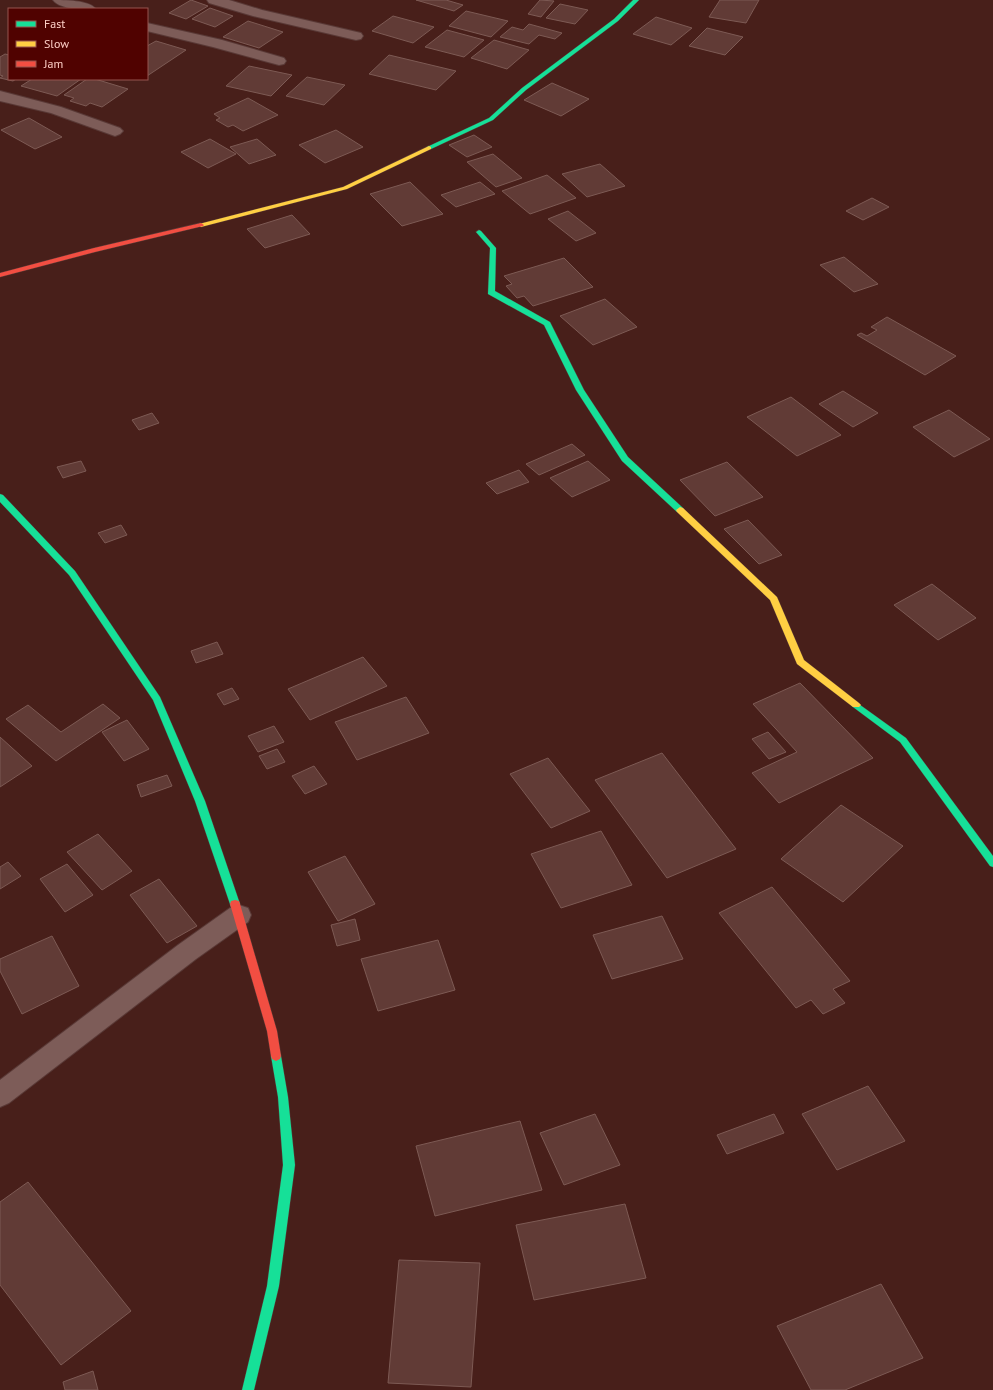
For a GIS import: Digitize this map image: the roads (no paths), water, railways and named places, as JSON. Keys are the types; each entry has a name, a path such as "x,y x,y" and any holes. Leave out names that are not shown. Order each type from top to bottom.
{"street":[{"path":"60,0 86,8"},
{"path":"214,0 258,14 356,36"},
{"path":"0,275 344,188 491,119 524,89 616,20 636,0"},
{"path":"148,27 218,43 279,62"},
{"path":"0,96 56,110 115,131"},
{"path":"479,232 493,248 491,292 547,324 580,390 626,458 774,600 800,662 903,740 993,863"},
{"path":"0,497 72,573 157,699 200,801 239,915 272,1031 283,1097 289,1165 273,1286 248,1390"},
{"path":"0,1095 187,952 239,915"}]}
